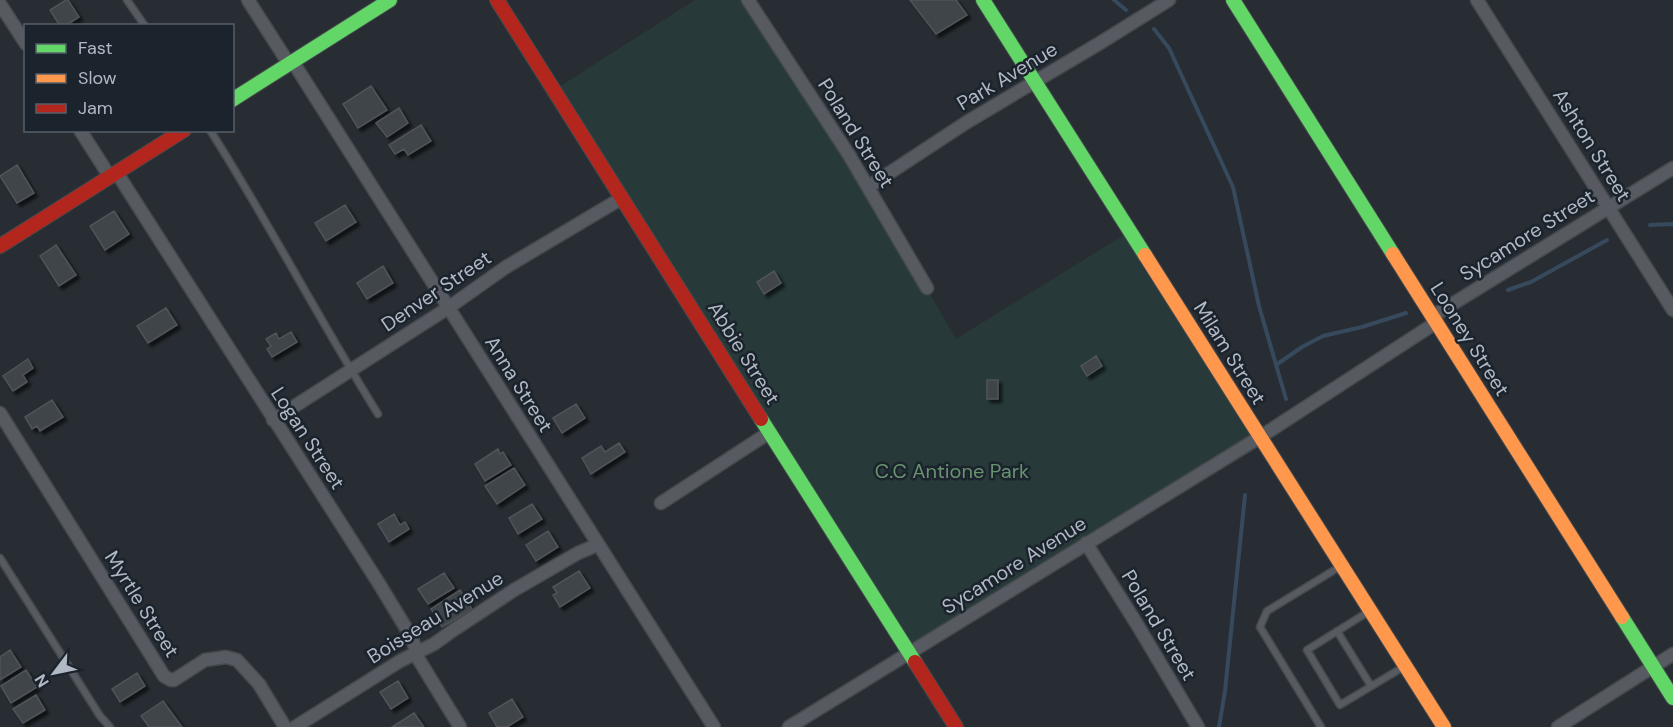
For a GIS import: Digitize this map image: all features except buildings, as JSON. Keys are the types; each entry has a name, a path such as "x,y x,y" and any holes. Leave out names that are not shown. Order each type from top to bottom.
{"street":[{"name":"Anna Street","path":"248,0 291,63 714,727"},
{"path":"234,99 390,0"},
{"name":"Abbie Street","path":"497,0 956,727"},
{"name":"Poland Street","path":"748,0 868,187 927,288"},
{"name":"Milam Street","path":"983,0 1444,727"},
{"name":"Park Avenue","path":"868,187 967,122 1169,0"},
{"name":"Looney Street","path":"1233,0 1673,698"},
{"name":"Ashton Street","path":"1478,0 1673,310"},
{"path":"0,4 24,41"},
{"name":"Logan Street","path":"81,132 113,175 384,592 412,638 419,660 460,727"},
{"path":"0,246 181,132"},
{"name":"Sycamore Street","path":"1260,437 1435,319 1673,168"},
{"name":"Denver Street","path":"273,420 448,308 506,267 622,198"},
{"name":"Myrtle Street","path":"0,413 164,676 174,680 205,660 226,657 237,660 259,684 285,727"},
{"path":"661,503 770,432"},
{"name":"Sycamore Avenue","path":"789,727 1260,437"},
{"name":"Poland Street","path":"1086,543 1198,727"},
{"name":"Boisseau Avenue","path":"295,727 400,661 434,644 514,590 578,553 597,545"},
{"path":"1558,727 1673,654"}],"lane":[{"path":"127,0 144,24"},
{"path":"211,132 378,414"},
{"path":"0,558 100,716 110,727"},
{"path":"1321,727 1260,627 1268,611 1342,565"},
{"path":"1370,611 1307,650 1340,705 1405,665"},
{"path":"1337,631 1371,686"}],"green space":[{"name":"C.C Antione Park","path":"695,0 748,0 868,187 956,339 1130,231 1260,437 909,653 554,90"}],"waterway":[{"path":"1114,0 1126,10"},
{"path":"1154,29 1169,48 1233,187 1259,306 1286,399"},
{"path":"1650,225 1673,224"},
{"path":"1508,290 1531,282 1607,240"},
{"path":"1276,365 1323,336 1406,313"},
{"path":"1219,727 1225,691 1245,495"}],"traffic: fast":[{"path":"234,99 390,0"},
{"path":"983,0 1145,255"},
{"path":"1233,0 1393,254"},
{"path":"761,419 915,662"},
{"path":"1622,617 1673,698"}],"traffic: slow":[{"path":"1393,254 1622,617"},
{"path":"1145,255 1444,727"}],"traffic: jam":[{"path":"497,0 761,419"},
{"path":"0,246 181,132"},
{"path":"915,662 956,727"}]}
